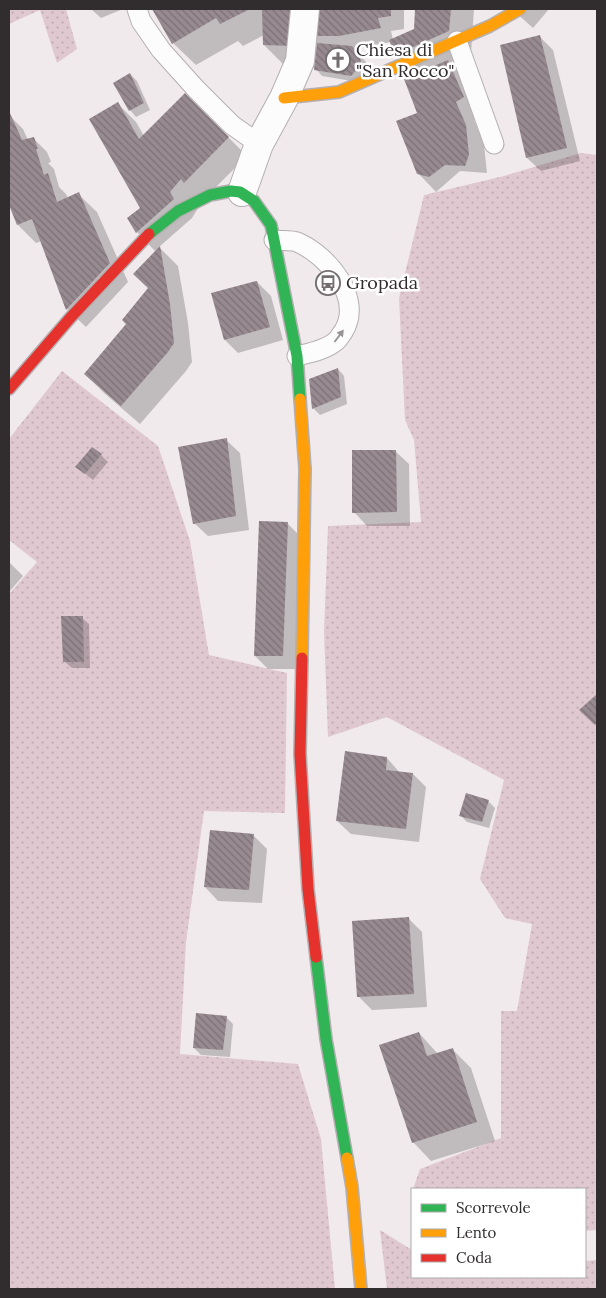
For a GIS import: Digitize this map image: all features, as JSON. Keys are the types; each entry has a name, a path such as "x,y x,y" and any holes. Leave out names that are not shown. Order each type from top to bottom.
{"street":[{"path":"242,192 259,144 284,98 300,61 304,9"},
{"path":"284,98 339,92 490,26 520,9"},
{"path":"9,389 75,312 161,224 188,206 215,193 228,191 242,192 259,208 271,225 297,356 306,469 300,754 308,889 326,1039 352,1187 360,1289"}],"lane":[{"path":"137,9 141,22 161,50 196,89 232,125 259,144"},
{"path":"457,41 494,144"},
{"path":"274,240 296,242 323,258 342,282 349,303 348,322 336,341 319,351 297,356"}],"shaded area":[{"path":"9,9 66,9 77,49 57,63 40,10 9,24"},
{"path":"581,153 597,155 597,1230 586,1231 586,1188 413,1188 420,1169 501,1138 501,1011 517,1011 532,924 505,918 480,879 504,780 387,717 328,737 324,632 328,526 421,522 414,440 405,420 399,298 424,195 504,176"},
{"path":"62,371 158,446 190,541 209,655 287,673 285,813 204,811 186,942 180,1054 298,1064 321,1139 335,1289 9,1289 9,594 37,562 9,540 9,439"},
{"path":"380,1230 411,1249 411,1278 586,1278 586,1261 597,1260 597,1289 387,1289"}],"building":[{"path":"152,9 250,9 220,24 216,18 172,44"},
{"path":"262,9 296,9 294,46 263,45"},
{"path":"311,9 391,9 391,16 378,18 381,28 339,36 309,36"},
{"path":"415,9 451,9 449,31 395,55 389,40 414,29"},
{"path":"540,35 567,148 526,158 500,45"},
{"name":"Chiesa di \"San Rocco\"","path":"317,43 352,46 360,55 361,65 351,76 314,70"},
{"path":"448,60 464,97 456,102 466,125 469,155 465,166 445,165 429,177 417,174 396,121 417,113 404,79"},
{"path":"130,73 144,103 129,111 113,83"},
{"path":"185,93 229,137 184,183 181,179 170,192 174,199 136,233 127,218 140,208 89,119 118,102 139,139"},
{"path":"9,111 22,140 34,137 44,175 48,173 57,202 79,192 110,263 66,310 32,219 17,225 9,205"},
{"path":"160,246 170,304 174,343 121,406 84,374 126,324 122,320 148,288 133,274"},
{"path":"257,281 270,327 224,340 211,293"},
{"path":"338,368 341,397 312,409 309,379"},
{"path":"227,438 236,516 193,524 178,447"},
{"path":"92,447 102,454 85,474 75,467"},
{"path":"352,450 396,450 397,512 352,513"},
{"path":"259,521 288,522 283,656 254,656"},
{"path":"61,616 83,616 84,662 63,662"},
{"path":"597,694 597,722 595,725 579,710"},
{"path":"345,751 387,757 386,770 413,773 406,829 336,821"},
{"path":"466,793 489,800 482,822 459,816"},
{"path":"210,830 254,834 249,890 204,887"},
{"path":"409,917 414,994 357,997 352,921"},
{"path":"196,1013 227,1016 223,1050 193,1048"},
{"path":"419,1032 427,1056 453,1048 477,1122 412,1143 379,1045"}],"traffic: fast":[{"path":"149,234 178,211 210,195 231,191 240,192 254,201 271,225 297,356 300,399"},
{"path":"316,957 326,1039 347,1158"}],"traffic: slow":[{"path":"284,98 339,92 490,26 520,9"},
{"path":"300,399 305,469 302,658"},
{"path":"347,1158 352,1187 361,1289"}],"traffic: jam":[{"path":"9,389 71,317 149,234"},
{"path":"302,658 300,754 308,889 316,957"}],"place":[{"name":"Chiesa di \"San Rocco\"","path":"338,60"},
{"name":"Gropada","path":"328,283"}]}
